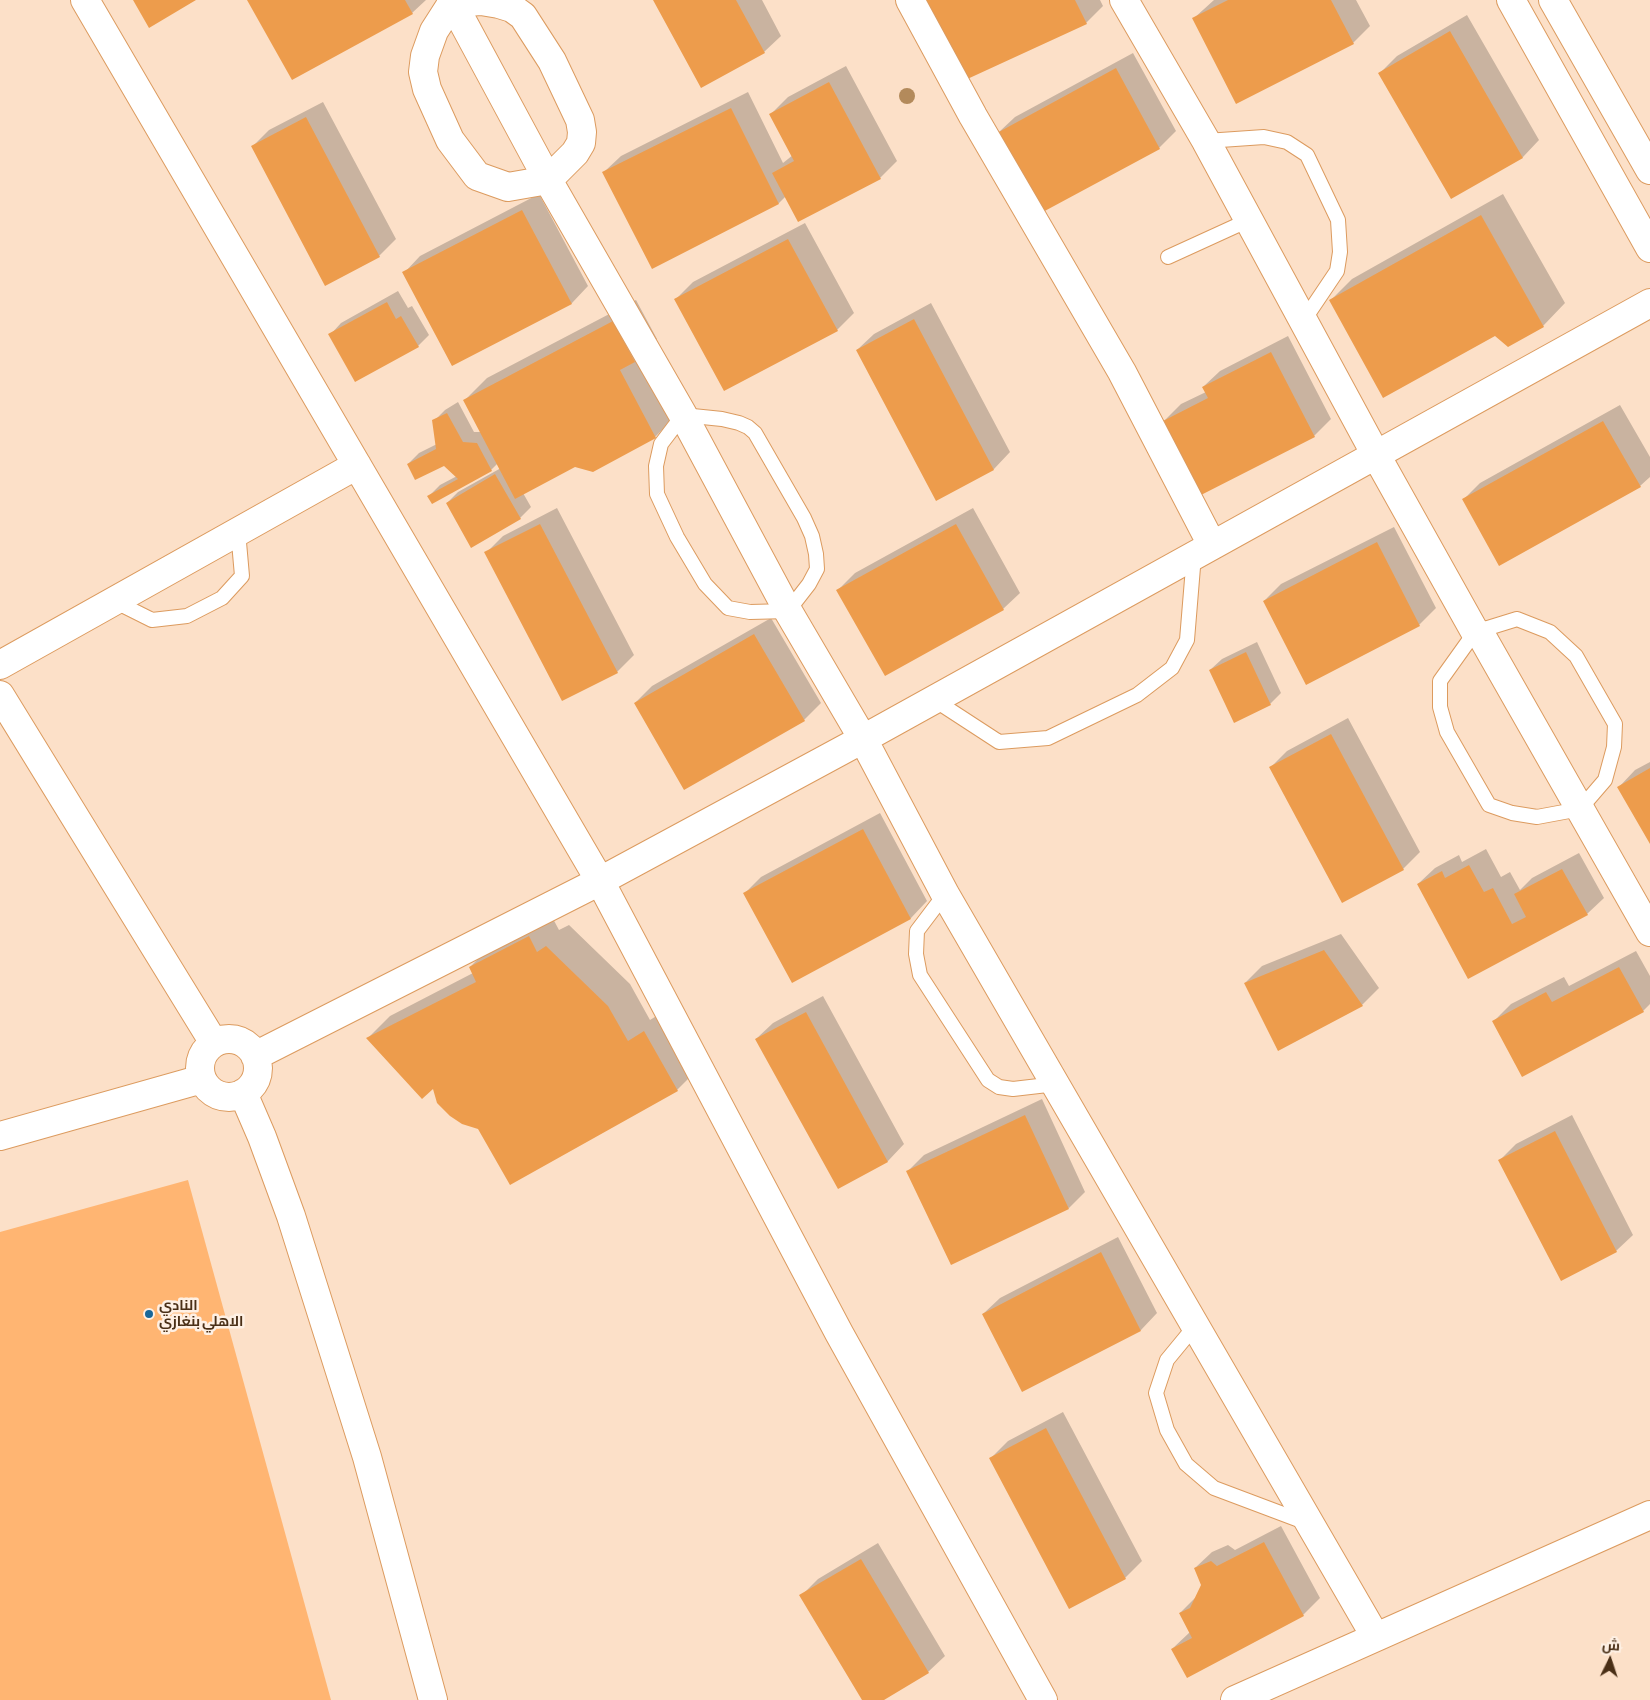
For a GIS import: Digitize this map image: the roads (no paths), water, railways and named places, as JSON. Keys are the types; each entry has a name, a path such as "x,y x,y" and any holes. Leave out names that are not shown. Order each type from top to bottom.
{"main road":[{"path":"85,0 600,881 839,1333 1043,1700"},
{"path":"910,0 973,116 1122,372 1203,550"},
{"path":"1124,0 1206,141 1376,455 1475,632 1481,635 1650,932"},
{"path":"1511,0 1649,242"},
{"path":"1553,0 1650,170"},
{"path":"451,1 548,180 683,415 788,611 863,739 945,894 1375,1636"},
{"path":"451,1 481,1 512,8 523,16 552,61 580,120 582,132 581,142 575,153 548,180 508,187 490,182 477,176 450,140 427,89 423,72 425,56 434,31 451,1"},
{"path":"255,1056 600,881 863,739 1650,303"},
{"path":"0,665 357,465"},
{"path":"0,694 214,1043"},
{"path":"230,1039 238,1041 251,1050 255,1056 258,1067 256,1077 251,1087 243,1093 231,1097 219,1095 209,1089 202,1079 200,1069 202,1059 214,1043 230,1039"},
{"path":"0,1136 202,1079"},
{"path":"243,1093 262,1137 291,1216 367,1457 433,1700"},
{"path":"1235,1700 1650,1515"}],"lane":[{"path":"1206,141 1264,137 1287,142 1307,155 1338,220 1340,252 1337,271 1304,320"},
{"path":"1168,256 1249,220"},
{"path":"683,415 739,422 756,433 804,518 812,536 816,554 816,569 809,584 788,611 750,612 728,608 705,584 677,537 657,494 656,466 661,444 683,415"},
{"path":"114,601 152,620 187,616 222,598 242,576 238,531"},
{"path":"933,699 999,742 1048,738 1136,695 1172,668 1187,640 1203,550"},
{"path":"1518,619 1550,632 1576,656 1615,724 1614,748 1605,780 1580,809 1537,817 1512,813 1488,805 1447,732 1440,707 1440,681 1475,632 1518,619"},
{"path":"945,894 917,931 916,954 920,975 988,1080 999,1087 1013,1089 1056,1084"},
{"path":"1195,1326 1166,1360 1156,1393 1167,1430 1186,1464 1214,1488 1310,1524"}],"place":[{"name":"النادي الاهلي بنغازي","path":"149,1314"}]}
